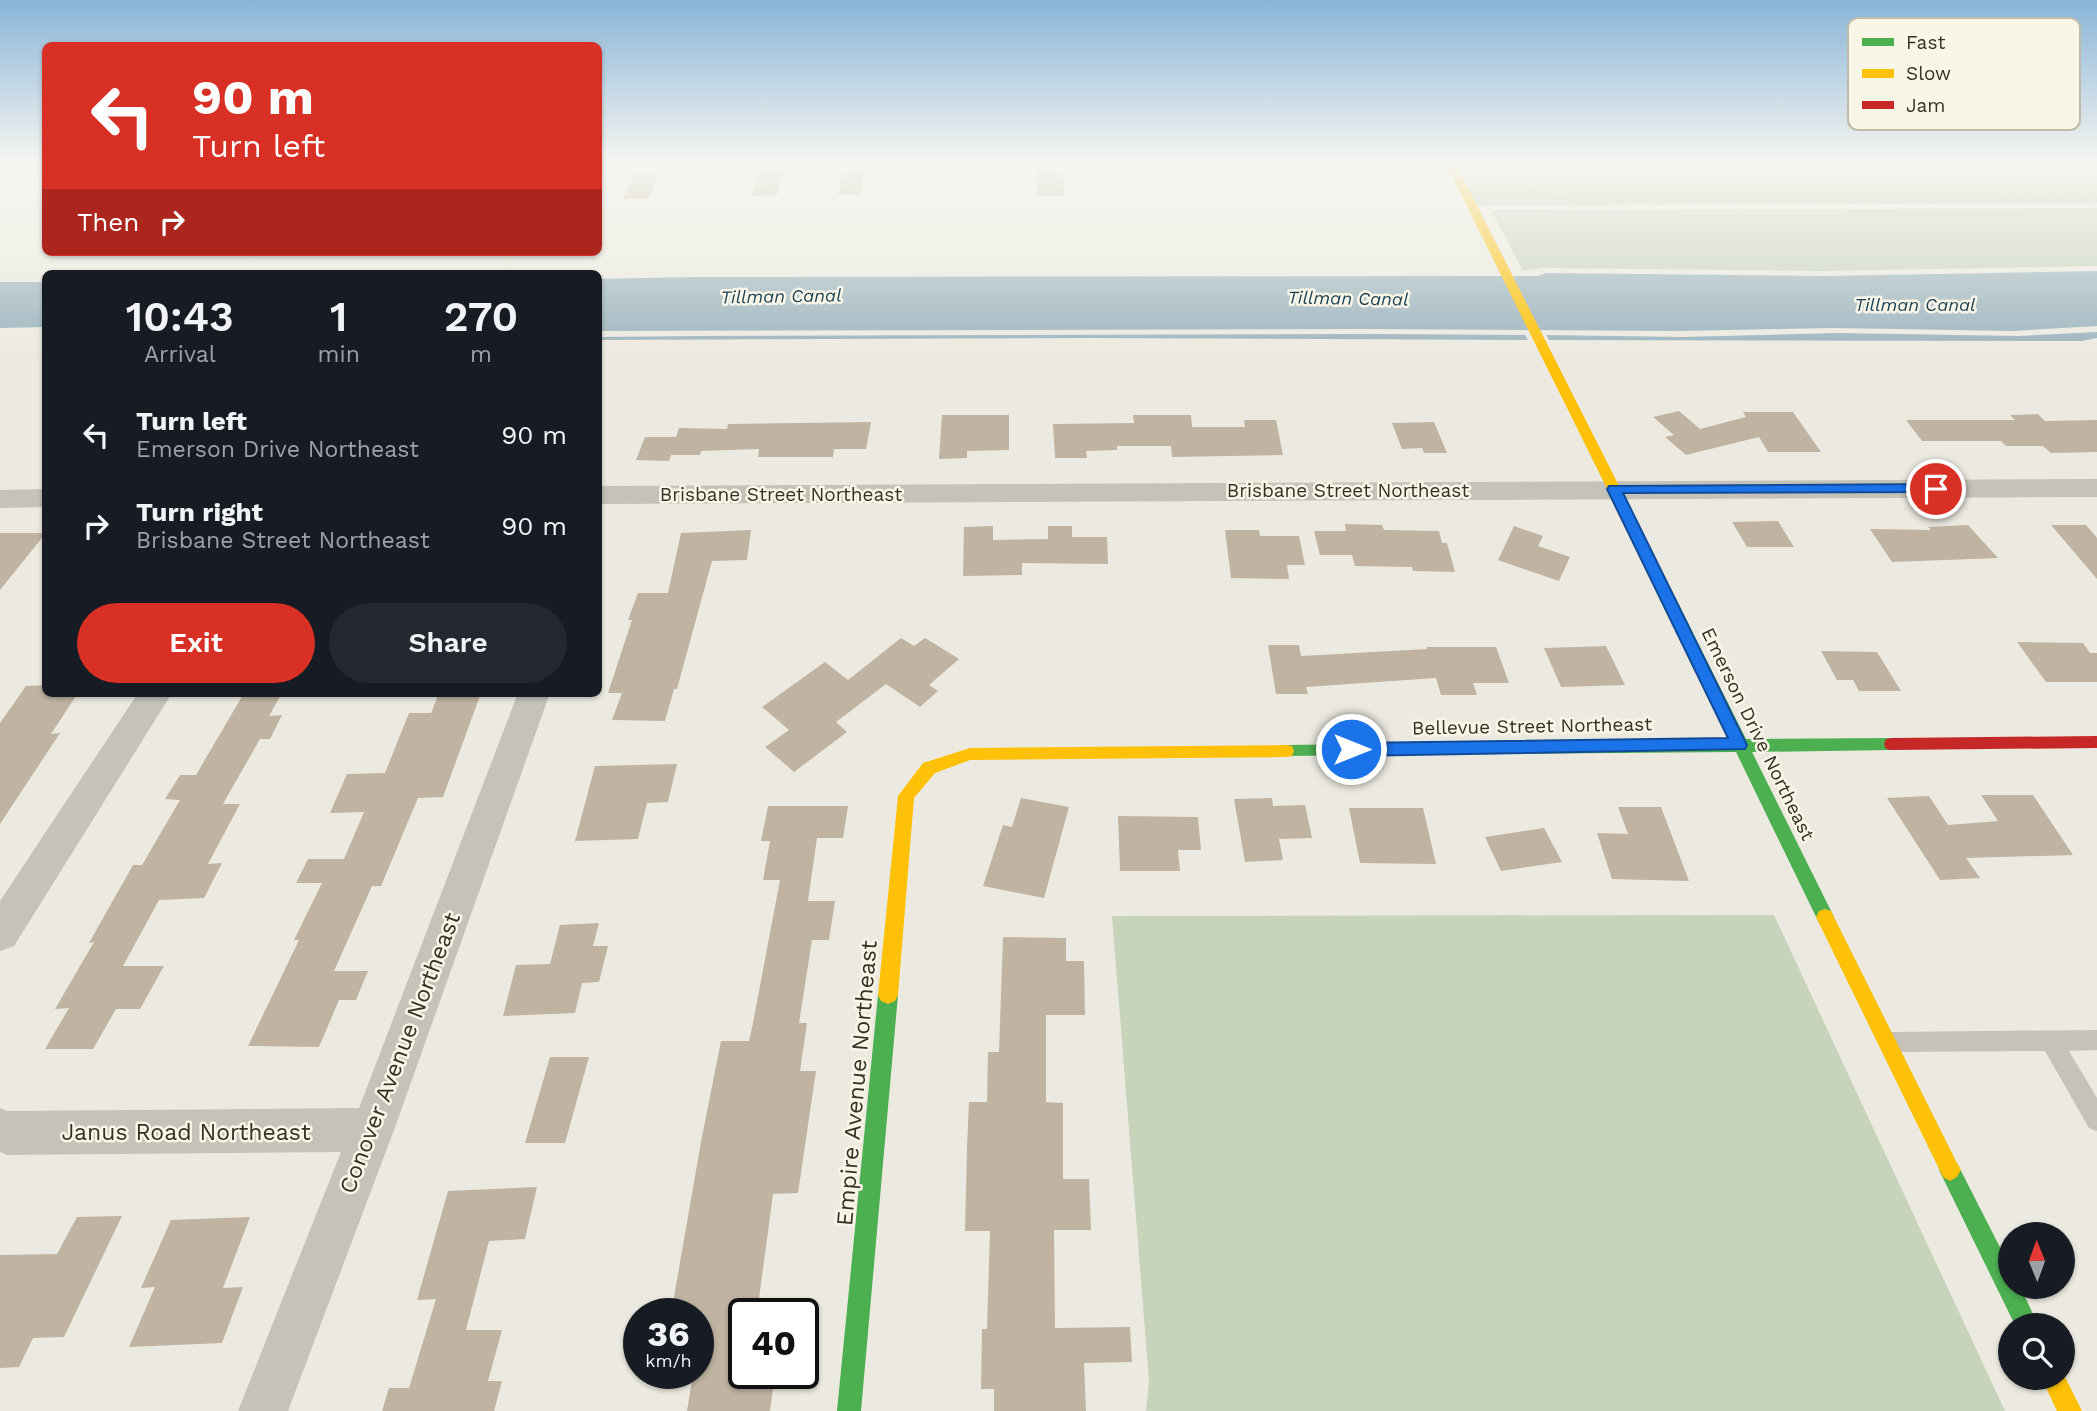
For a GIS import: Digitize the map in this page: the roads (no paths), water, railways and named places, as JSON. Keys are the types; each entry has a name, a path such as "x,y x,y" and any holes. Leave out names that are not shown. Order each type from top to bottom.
{"street":[{"name":"Emerson Drive Northeast","path":"1484,228 2021,1313"},
{"name":"Brisbane Street Northeast","path":"602,502 1614,489 2097,488"},
{"path":"0,499 42,498"},
{"path":"0,934 153,697"},
{"name":"Conover Avenue Northeast","path":"263,1411 372,1130 533,697"},
{"name":"Bellevue Street Northeast","path":"929,768 971,754 2097,743"},
{"name":"Empire Avenue Northeast","path":"849,1411 906,796 929,768"},
{"name":"Janus Road Northeast","path":"0,1130 7,1133 372,1130"},
{"path":"2060,1390 2070,1411"}],"lane":[{"path":"1887,1042 2097,1040"},
{"path":"2051,1041 2097,1120"}],"water":[{"name":"Tillman Canal","path":"2097,271 2097,326 2013,331 1833,328 1679,331 602,331 602,279 1538,276 1546,273 1825,276"},
{"path":"0,282 42,282 42,327 0,328"},
{"path":"2097,332 2097,338 2082,341 1549,340 1546,335 1683,337 1838,333 2019,336"},
{"path":"1371,334 1525,335 1528,340 602,340 602,337"}]}
